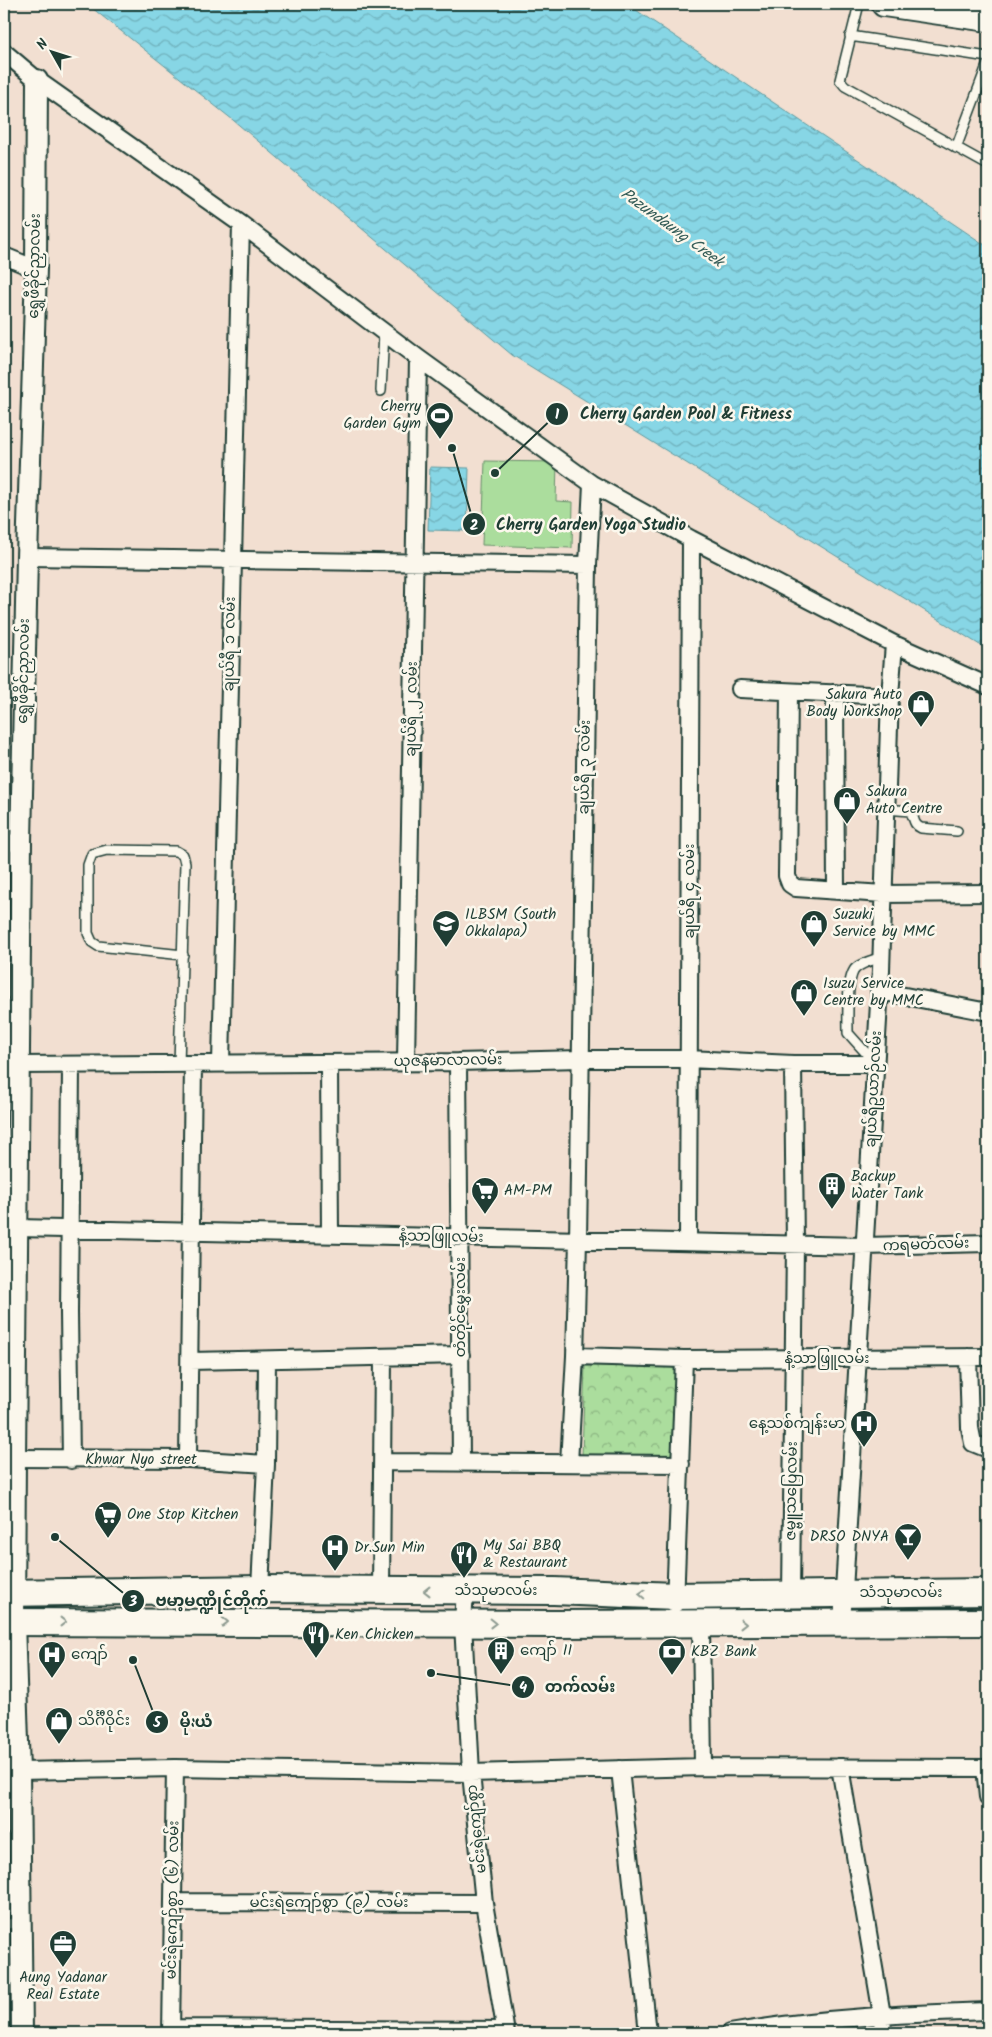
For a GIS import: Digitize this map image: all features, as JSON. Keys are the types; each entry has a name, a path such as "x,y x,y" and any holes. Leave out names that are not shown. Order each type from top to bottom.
{"main road":[{"path":"884,4 983,21"},
{"name":"သံသုမာလမ်း","path":"9,1592 260,1589 465,1590 675,1596 988,1592"},
{"name":"သံသုမာလမ်း","path":"9,1622 675,1624 988,1622"}],"street":[{"path":"4,52 37,80 241,224 418,358 592,484 692,539 894,644 988,686"},
{"name":"ရွှေဖီခိုင်ညှာလမ်း","path":"22,2033 12,1923 19,1771 9,1622 15,1458 10,1322 17,1228 19,1065 12,843 26,557 36,269 37,80"},
{"name":"ချယ်ရီ ၁ လမ်း","path":"221,1063 241,224"},
{"path":"4,256 36,269"},
{"name":"ချယ်ရီ ၂ လမ်း","path":"406,1061 418,358"},
{"name":"ချယ်ရီ ၃ လမ်း","path":"580,1054 588,565 592,484"},
{"name":"ချယ်ရီ ၄ လမ်း","path":"688,1242 692,539"},
{"path":"26,557 588,565"},
{"name":"ချယ်ရီဥယာဉ်လမ်း","path":"842,1624 842,1593 882,958 890,696 894,644"},
{"path":"740,689 890,696"},
{"path":"789,692 786,876 790,884 796,888 883,894 988,893"},
{"path":"836,693 836,891"},
{"path":"879,991 988,1012"},
{"path":"569,1463 575,1356 580,1054"},
{"name":"ယုဇနမာလာလမ်း","path":"19,1065 458,1062 580,1054 793,1064 876,1064"},
{"path":"329,1062 330,1235"},
{"name":"တံတိုင်မွှေးလမ်း","path":"458,1062 461,1462"},
{"path":"186,1064 191,1232 188,1460"},
{"name":"ဇမ္ဗူသပြေလမ်း","path":"791,1594 795,1245 793,1064"},
{"path":"71,1066 69,1229 71,1460"},
{"name":"နံ့သာဖြူလမ်း","path":"17,1228 864,1246"},
{"name":"ကရမတ်လမ်း","path":"864,1246 988,1243"},
{"path":"190,1361 461,1355"},
{"name":"နံ့သာဖြူလမ်း","path":"575,1356 684,1359 988,1357"},
{"path":"381,1591 384,1357"},
{"path":"968,1357 970,1428 973,1443 988,1448"},
{"path":"675,1624 684,1359"},
{"path":"260,1589 266,1464 267,1360"},
{"name":"Khwar Nyo street","path":"15,1458 188,1460 266,1464"},
{"path":"384,1462 681,1464"},
{"name":"မင်းရဲကျော်စွာ","path":"465,1590 463,1623 471,1773 484,1903 506,2032"},
{"path":"701,1624 703,1767"},
{"path":"19,1771 175,1768 471,1773 703,1767 987,1768 988,1797"},
{"path":"840,1767 882,2015 883,2033"},
{"name":"မင်းရဲကျော်စွာ (၆) လမ်း","path":"171,2031 175,1768"},
{"path":"620,1769 648,2033"},
{"name":"မင်းရဲကျော်စွာ (၉) လမ်း","path":"173,1902 484,1903"},
{"path":"730,2033 769,2026 882,2015 988,2011"},
{"path":"171,2031 506,2032"}],"lane":[{"path":"859,4 840,80 845,86 988,165"},
{"path":"850,36 988,58"},
{"path":"956,148 988,63"},
{"path":"381,391 384,332"},
{"path":"886,809 910,811 913,814 913,821 916,826 921,828 957,832"},
{"path":"183,954 98,946 92,942 88,933 88,865 92,854 107,850 176,852 183,855 185,863 183,954 186,1064"},
{"path":"876,1064 848,1033 848,1006 852,973 856,968 865,963 882,958"}],"green space":[{"path":"485,461 557,462 556,501 573,502 572,548 482,545"},
{"path":"585,1365 676,1367 673,1457 582,1455"}],"water":[{"name":"Pazundaung Creek","path":"87,4 627,4 988,247 988,650 512,355 233,120"},
{"path":"430,467 469,468 467,531 428,530"}],"place":[{"name":"Cherry Garden Gym","path":"440,440"},
{"name":"Cherry Garden Yoga Studio","path":"452,448"},
{"name":"Cherry Garden Pool & Fitness","path":"495,473"},
{"name":"Sakura Auto Body Workshop","path":"921,728"},
{"name":"Sakura Auto Centre","path":"847,825"},
{"name":"ILBSM (South Okkalapa)","path":"446,948"},
{"name":"Suzuki Service by MMC","path":"814,948"},
{"name":"Isuzu Service Centre by MMC","path":"804,1017"},
{"name":"Backup Water Tank","path":"832,1210"},
{"name":"AM-PM","path":"485,1215"},
{"name":"နေ့သစ်ကျန်းမာ","path":"864,1448"},
{"name":"ဗမာ့မဏ္ဍိုင်တိုက်","path":"55,1537"},
{"name":"One Stop Kitchen","path":"108,1539"},
{"name":"DRSO DNYA","path":"908,1561"},
{"name":"Dr.Sun Min","path":"335,1572"},
{"name":"My Sai BBQ & Restaurant","path":"464,1579"},
{"name":"Ken Chicken","path":"316,1659"},
{"name":"မို:ယံ","path":"133,1660"},
{"name":"တက်လမ်း","path":"431,1673"},
{"name":"ကျော် II","path":"501,1675"},
{"name":"KBZ Bank","path":"672,1676"},
{"name":"ကျော်","path":"52,1679"},
{"name":"သိင်္ဂီဝိုင်း","path":"59,1745"},
{"name":"Aung Yadanar Real Estate","path":"63,1968"}]}
